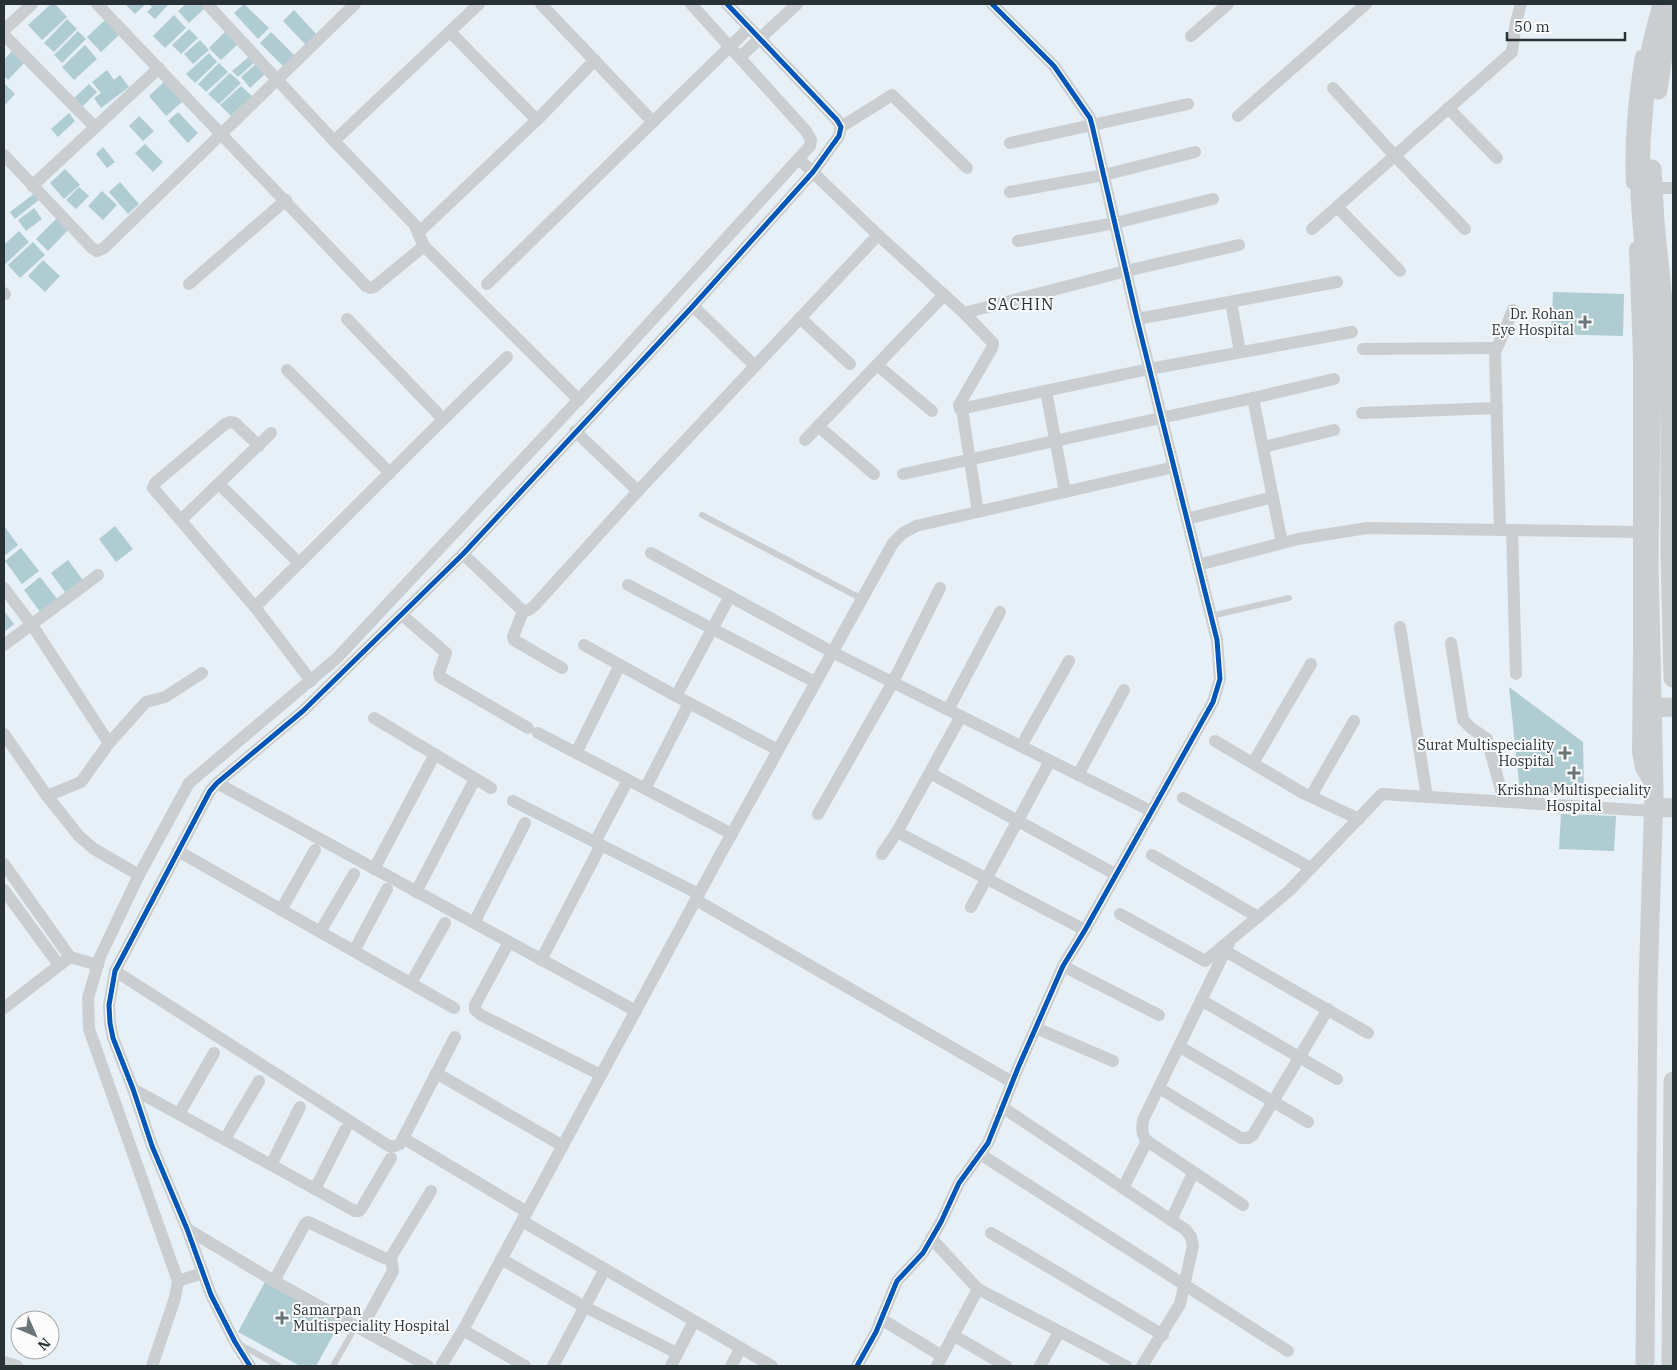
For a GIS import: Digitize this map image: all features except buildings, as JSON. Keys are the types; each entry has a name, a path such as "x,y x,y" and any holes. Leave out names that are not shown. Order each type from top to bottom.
{"main road":[{"path":"1645,1366 1648,1069 1654,803 1649,560 1652,349 1640,197 1644,93 1651,47 1662,4"},
{"path":"1673,15 1666,36 1653,119 1652,163 1655,222 1669,360 1673,678"},
{"path":"1652,708 1673,707"},
{"path":"1654,803 1673,808"},
{"path":"1648,1069 1673,1070"},
{"path":"1671,1366 1673,1081"},
{"path":"1646,1300 1671,1301"}],"street":[{"path":"4,30 32,4"},
{"path":"97,4 366,286 374,287 424,246"},
{"path":"4,156 92,248 97,251 104,248 355,4"},
{"path":"334,141 479,4"},
{"path":"541,4 653,122"},
{"path":"152,1366 175,1298 178,1281 89,1028 88,998 100,957 139,875 189,783 336,658 579,400 810,146 811,140 806,131 691,4"},
{"path":"250,1366 235,1342 211,1294 187,1229 152,1146 113,1038 109,1005 115,971 210,791 217,783 290,723 463,554 575,431 693,306 813,172 839,136 841,127 837,120 727,4"},
{"path":"740,57 796,4"},
{"path":"856,1366 881,1319 897,1281 923,1253 959,1183 988,1143 1012,1082 1063,966 1213,702 1220,679 1217,640 1149,369 1090,118 1054,66 992,4"},
{"path":"1191,36 1228,4"},
{"path":"1238,116 1366,4"},
{"path":"1312,229 1512,52 1516,22 1521,4"},
{"path":"1120,914 1205,961 1289,891 1382,794 1504,802 1654,803 1641,768 1638,752 1638,330 1631,163 1633,102 1643,40 1655,4"},
{"path":"212,6 276,79 414,224 424,246 579,400"},
{"path":"487,284 749,28"},
{"path":"450,32 537,120"},
{"path":"4,34 95,127"},
{"path":"418,233 537,120 595,60"},
{"path":"32,186 159,68"},
{"path":"1333,88 1394,156 1465,229"},
{"path":"841,127 892,95 967,168"},
{"path":"1010,143 1188,104"},
{"path":"1448,108 1497,158"},
{"path":"1010,192 1104,175 1195,152"},
{"path":"799,159 878,235 964,313 993,343 992,348 959,405 962,409 978,512"},
{"path":"1632,189 1673,188"},
{"path":"1018,241 1115,223 1213,199"},
{"path":"189,284 286,200"},
{"path":"1337,207 1400,271"},
{"path":"524,611 529,610 535,605 638,491 878,235"},
{"path":"964,313 1126,271 1239,245"},
{"path":"1137,319 1337,282"},
{"path":"805,440 944,295"},
{"path":"1231,302 1240,352"},
{"path":"693,306 755,366"},
{"path":"1513,310 1496,348 1497,408 1516,674"},
{"path":"800,318 850,364"},
{"path":"347,319 443,419"},
{"path":"1638,330 1673,327"},
{"path":"962,409 1149,369 1352,332"},
{"path":"1362,349 1496,348"},
{"path":"255,607 443,419 508,357"},
{"path":"876,366 932,411"},
{"path":"287,370 390,473"},
{"path":"903,474 1334,379"},
{"path":"1046,391 1065,492"},
{"path":"1253,398 1282,543"},
{"path":"1362,413 1497,408"},
{"path":"259,446 235,424 230,422 155,483 153,488 255,607 311,681"},
{"path":"818,426 874,474"},
{"path":"1263,447 1334,430"},
{"path":"575,431 638,491"},
{"path":"181,520 271,434"},
{"path":"442,1366 815,682 894,543 903,533 916,526 1174,467"},
{"path":"219,484 299,563"},
{"path":"1187,519 1273,497"},
{"path":"1198,565 1282,543 1367,528 1639,532"},
{"path":"651,553 832,652 1151,811"},
{"path":"463,554 524,611"},
{"path":"4,645 98,576"},
{"path":"628,585 815,682"},
{"path":"4,588 32,626 109,743"},
{"path":"818,814 893,682 940,588"},
{"path":"676,696 730,596"},
{"path":"524,611 513,637 514,640 562,668"},
{"path":"948,710 1000,612"},
{"path":"402,615 446,653 440,673 440,677 443,680 576,753 732,834"},
{"path":"1400,627 1427,797"},
{"path":"1451,643 1462,720 1487,740 1504,802"},
{"path":"584,645 778,750"},
{"path":"1021,746 1069,661"},
{"path":"1253,763 1311,664"},
{"path":"576,753 620,665"},
{"path":"47,796 81,782 109,743 146,702 165,697 202,673"},
{"path":"1078,774 1124,690"},
{"path":"645,789 689,703"},
{"path":"277,709 290,723"},
{"path":"882,854 897,832 961,716"},
{"path":"374,718 491,788"},
{"path":"1311,796 1354,720"},
{"path":"4,734 47,796 85,842 139,875"},
{"path":"1216,742 1311,796 1359,819"},
{"path":"374,869 435,754"},
{"path":"971,906 1050,761"},
{"path":"930,773 1115,874"},
{"path":"416,892 475,779"},
{"path":"540,960 628,780"},
{"path":"217,783 636,1011"},
{"path":"1183,798 1311,868"},
{"path":"513,801 698,897 1012,1082"},
{"path":"474,923 525,824"},
{"path":"897,832 1085,930"},
{"path":"281,910 315,850"},
{"path":"178,851 454,1008"},
{"path":"1152,855 1258,917"},
{"path":"4,864 70,957 98,965"},
{"path":"320,932 354,874"},
{"path":"354,951 387,889"},
{"path":"4,890 59,965"},
{"path":"411,983 445,923"},
{"path":"1232,939 1180,1048 1158,1088 1143,1120 1142,1130 1147,1141 1242,1205"},
{"path":"509,942 475,1005 476,1010 601,1075"},
{"path":"1226,951 1368,1033"},
{"path":"4,1008 70,957"},
{"path":"1063,966 1159,1016"},
{"path":"115,971 388,1146 400,1144 455,1037"},
{"path":"1202,1000 1338,1079"},
{"path":"1158,1088 1242,1138 1248,1138 1252,1135 1274,1101 1328,1010"},
{"path":"1036,1028 1113,1061"},
{"path":"1180,1048 1308,1122"},
{"path":"179,1114 214,1052"},
{"path":"436,1073 563,1146"},
{"path":"224,1139 259,1080"},
{"path":"133,1089 358,1212 391,1158"},
{"path":"271,1166 300,1107"},
{"path":"1002,1108 1186,1230 1192,1237 1193,1246 1180,1304 1163,1335 1142,1366"},
{"path":"315,1189 345,1130"},
{"path":"403,1138 605,1270 772,1366"},
{"path":"1123,1188 1147,1141"},
{"path":"980,1154 1288,1351"},
{"path":"1170,1220 1193,1173"},
{"path":"359,1328 393,1271 391,1257 431,1191"},
{"path":"274,1281 305,1224 308,1222 382,1257 387,1259 391,1257"},
{"path":"187,1229 274,1281 428,1366"},
{"path":"991,1233 1163,1335"},
{"path":"931,1238 978,1289 1126,1366"},
{"path":"501,1259 585,1307 677,1353"},
{"path":"552,1366 605,1270"},
{"path":"178,1281 203,1273"},
{"path":"881,1319 939,1361 978,1289"},
{"path":"671,1366 694,1321"},
{"path":"463,1330 525,1366"},
{"path":"1040,1366 1059,1332"},
{"path":"953,1335 1006,1366"},
{"path":"731,1366 741,1348"},
{"path":"4,1362 17,1366"}],"lane":[{"path":"702,515 863,600"},
{"path":"1211,616 1289,598"},
{"path":"333,1366 359,1328"},
{"path":"235,1342 279,1366"}],"cycle path":[{"path":"250,1366 235,1342 211,1295 187,1229 152,1146 113,1038 109,1005 115,971 210,791 303,711 463,554 693,306 813,172 839,136 841,127 837,120 727,4"},
{"path":"857,1366 876,1332 897,1281 923,1253 941,1222 959,1183 988,1143 1018,1068 1063,966 1213,702 1220,679 1217,640 1137,319 1090,118 1054,66 992,4"}],"place":[{"name":"Dr. Rohan Eye Hospital","path":"1585,322"},
{"name":"Surat Multispeciality Hospital","path":"1565,753"},
{"name":"Krishna Multispeciality Hospital","path":"1574,773"},
{"name":"Samarpan Multispeciality Hospital","path":"282,1318"}],"district":[{"name":"SACHIN","path":"1021,304"}]}
